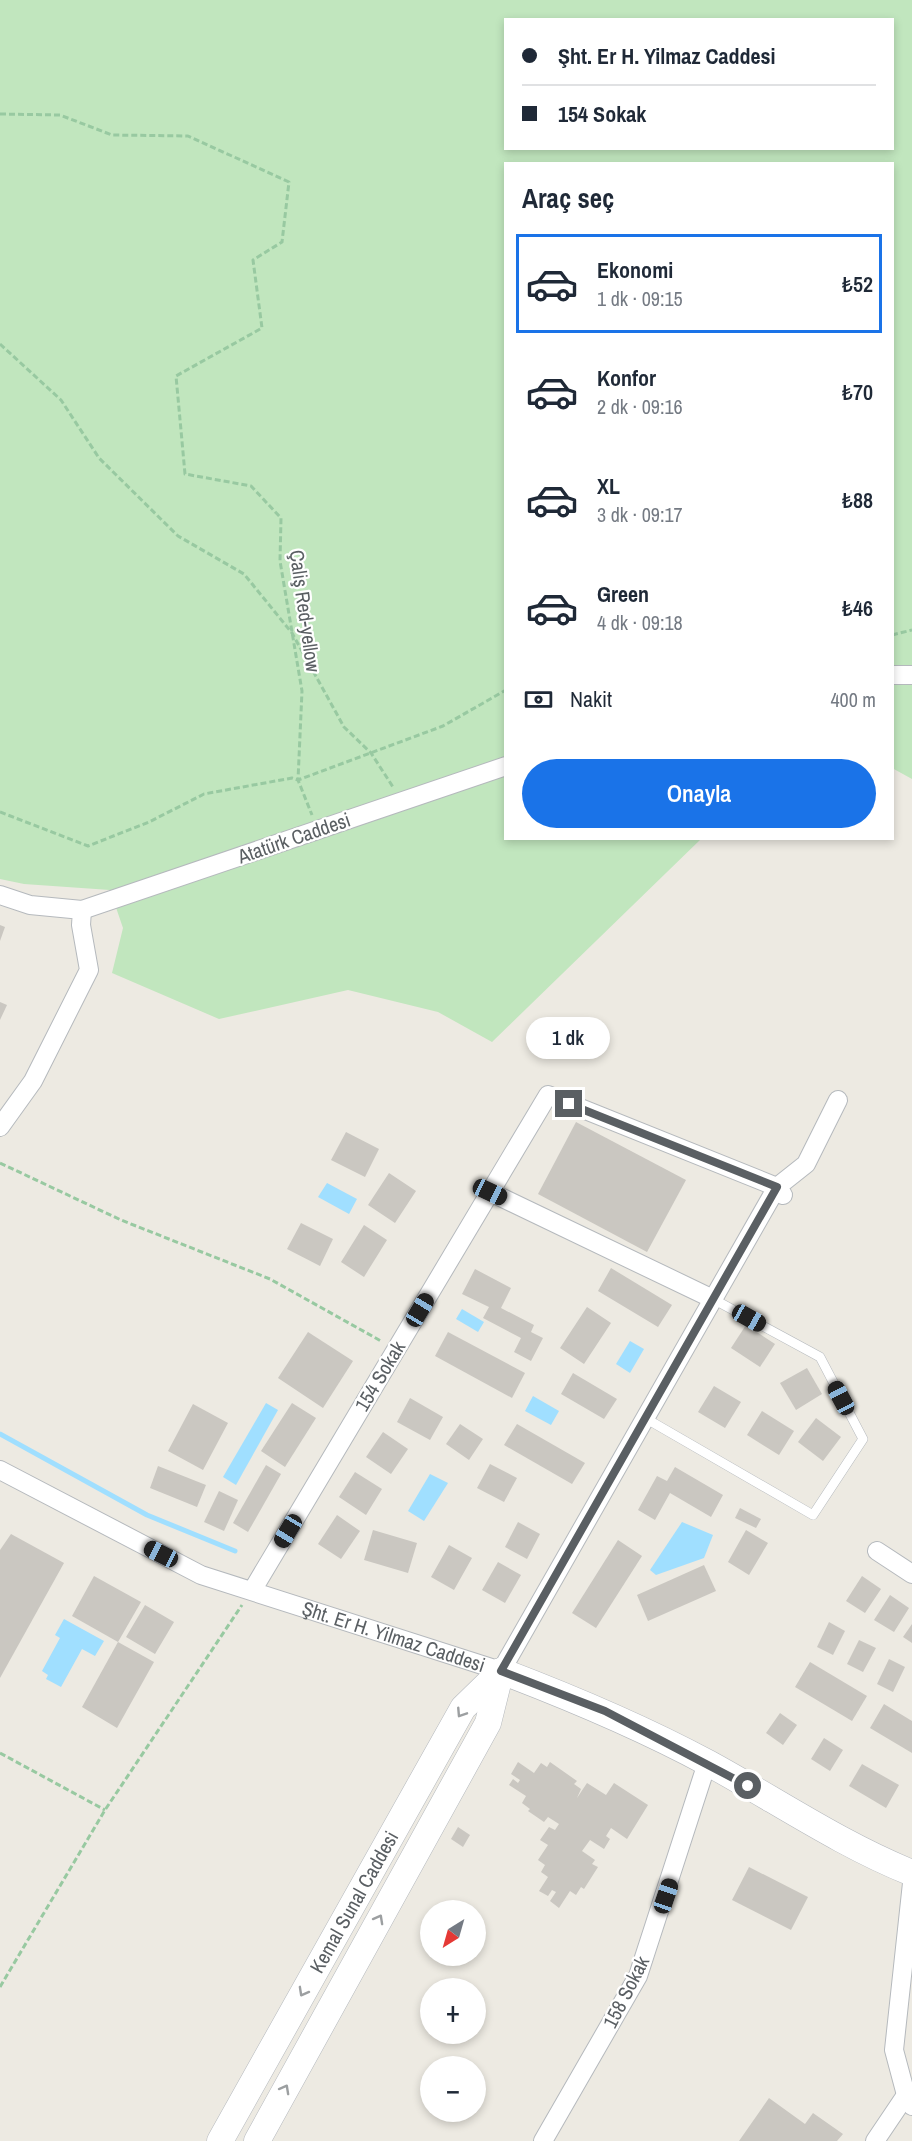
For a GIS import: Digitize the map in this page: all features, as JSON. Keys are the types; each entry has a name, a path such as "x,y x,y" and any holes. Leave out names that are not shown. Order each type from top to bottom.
{"street":[{"path":"894,675 912,675"},
{"name":"Atatürk Caddesi","path":"82,910 504,767"},
{"path":"0,895 30,905 82,910 81,925 89,970 33,1081 0,1127"},
{"name":"154 Sokak","path":"252,1591 548,1095 780,1191"},
{"path":"780,1191 807,1164 838,1100"},
{"name":"Kemal Sunal Caddesi","path":"257,2141 488,1723 501,1671 713,1299 780,1191"},
{"path":"490,1192 713,1299"},
{"name":"Şht. Er H. Yilmaz Caddesi","path":"0,1470 201,1575 501,1671 605,1711 707,1763 872,1857 912,1873"},
{"path":"877,1551 912,1574"},
{"name":"Kemal Sunal Caddesi","path":"220,2141 462,1708 501,1671"},
{"name":"158 Sokak","path":"543,2141 638,1976 707,1763"},
{"path":"416,1791 441,1807"},
{"path":"875,2141 909,2101 894,2050 912,1883"}],"lane":[{"path":"645,1418 813,1515 863,1439 820,1357 713,1299"}],"path":[{"name":"Çaliş Red-yellow","path":"0,114 60,115 112,135 188,136 289,182 282,242 253,260 262,328 176,376 185,474 251,486 281,518 280,561 302,691 298,780 318,830"},
{"path":"0,344 61,400 99,458 178,536 244,574 292,633 344,727 371,753 403,801"},
{"path":"894,634 912,630"},
{"path":"0,812 88,846 149,822 204,794 292,778 298,780 371,753 442,726 504,691"},
{"path":"0,1163 121,1220 270,1279 396,1350"},
{"path":"0,1988 105,1810 252,1591"},
{"path":"0,1753 105,1810"}],"green space":[{"path":"0,0 912,0 912,779 894,769 894,162 504,162 504,840 700,840 492,1042 438,1012 348,990 219,1019 112,973 123,928 110,890 24,884 0,879"}],"water":[{"path":"327,1183 357,1199 349,1214 318,1197"},
{"path":"462,1309 484,1322 478,1332 456,1319"},
{"path":"630,1341 644,1349 630,1373 616,1364"},
{"path":"533,1396 559,1411 551,1425 525,1411"},
{"path":"266,1403 278,1410 236,1485 223,1477"},
{"path":"430,1474 448,1483 424,1521 408,1511"},
{"path":"682,1522 713,1535 704,1558 656,1575 650,1570"},
{"path":"64,1619 104,1641 95,1656 82,1649 61,1687 46,1679 48,1675 42,1671 60,1638 55,1635"}],"building":[{"path":"0,925 5,927 0,941"},
{"path":"0,1002 7,1005 0,1020"},
{"path":"576,1122 686,1180 647,1252 538,1194"},
{"path":"346,1132 379,1149 365,1177 331,1160"},
{"path":"389,1173 416,1191 395,1223 368,1205"},
{"path":"301,1223 333,1239 320,1266 287,1249"},
{"path":"364,1225 387,1240 364,1277 341,1262"},
{"path":"611,1268 672,1305 658,1327 598,1291"},
{"path":"475,1269 511,1288 501,1308 534,1325 531,1332 543,1338 531,1361 514,1352 521,1338 483,1318 489,1307 462,1294"},
{"path":"587,1307 611,1323 584,1364 560,1348"},
{"path":"746,1325 775,1344 760,1367 731,1348"},
{"path":"308,1332 353,1361 323,1408 278,1378"},
{"path":"448,1332 525,1373 512,1398 435,1356"},
{"path":"807,1368 822,1394 796,1410 780,1383"},
{"path":"573,1373 617,1399 604,1419 561,1394"},
{"path":"714,1386 741,1402 725,1428 698,1412"},
{"path":"410,1398 443,1417 430,1440 397,1422"},
{"path":"292,1403 316,1418 285,1467 261,1451"},
{"path":"193,1404 228,1423 203,1470 168,1451"},
{"path":"762,1411 794,1431 779,1455 747,1435"},
{"path":"816,1418 841,1437 823,1461 798,1442"},
{"path":"460,1424 483,1439 469,1460 446,1444"},
{"path":"517,1424 585,1463 572,1484 504,1445"},
{"path":"383,1432 408,1449 391,1474 366,1457"},
{"path":"490,1464 517,1478 504,1502 477,1488"},
{"path":"266,1465 281,1474 248,1532 233,1523"},
{"path":"158,1466 206,1485 197,1507 150,1488"},
{"path":"675,1467 723,1495 711,1517 670,1493 655,1520 638,1510 657,1476 667,1481"},
{"path":"355,1472 382,1489 366,1515 339,1497"},
{"path":"219,1491 238,1500 224,1531 204,1522"},
{"path":"740,1508 761,1519 756,1528 735,1518"},
{"path":"337,1515 360,1531 341,1559 318,1544"},
{"path":"518,1522 540,1534 527,1559 505,1547"},
{"path":"373,1530 417,1543 408,1573 364,1560"},
{"path":"746,1530 768,1543 749,1575 728,1562"},
{"path":"11,1534 64,1563 0,1678 0,1550"},
{"path":"618,1540 642,1556 596,1628 572,1613"},
{"path":"449,1545 472,1558 454,1590 431,1577"},
{"path":"498,1562 521,1575 505,1603 482,1590"},
{"path":"704,1565 716,1591 648,1621 637,1595"},
{"path":"94,1576 141,1602 118,1642 72,1616"},
{"path":"862,1576 881,1589 865,1613 846,1601"},
{"path":"890,1595 909,1608 894,1632 874,1620"},
{"path":"145,1605 174,1622 155,1654 126,1637"},
{"path":"829,1622 845,1631 833,1655 817,1647"},
{"path":"912,1624 912,1643 903,1637"},
{"path":"859,1640 876,1648 863,1672 847,1664"},
{"path":"118,1642 154,1662 117,1728 82,1707"},
{"path":"889,1659 905,1667 893,1692 877,1684"},
{"path":"810,1662 867,1696 852,1721 795,1687"},
{"path":"884,1704 912,1721 912,1753 870,1728"},
{"path":"780,1713 797,1725 783,1745 766,1733"},
{"path":"824,1738 843,1750 830,1771 811,1759"},
{"path":"518,1762 534,1773 541,1763 547,1767 550,1762 577,1781 574,1784 581,1789 577,1798 587,1783 606,1795 614,1783 648,1805 627,1839 611,1828 606,1836 610,1839 604,1849 590,1840 582,1851 595,1860 592,1864 598,1867 584,1889 581,1887 576,1895 570,1891 559,1908 550,1901 556,1892 552,1890 548,1896 539,1891 548,1877 541,1872 545,1865 538,1860 548,1845 540,1840 549,1827 555,1830 559,1824 548,1817 544,1822 528,1811 530,1809 522,1803 526,1796 509,1785 513,1779 518,1783 520,1780 511,1774"},
{"path":"862,1764 899,1785 886,1808 849,1786"},
{"path":"458,1827 470,1835 463,1847 451,1839"},
{"path":"749,1867 808,1897 791,1930 732,1900"},
{"path":"769,2098 805,2124 813,2113 843,2134 837,2141 739,2141"}],"waterway":[{"path":"0,1434 147,1515 235,1551"}],"route":[{"path":"569,1104 777,1187 501,1671 605,1711 748,1786"}]}
